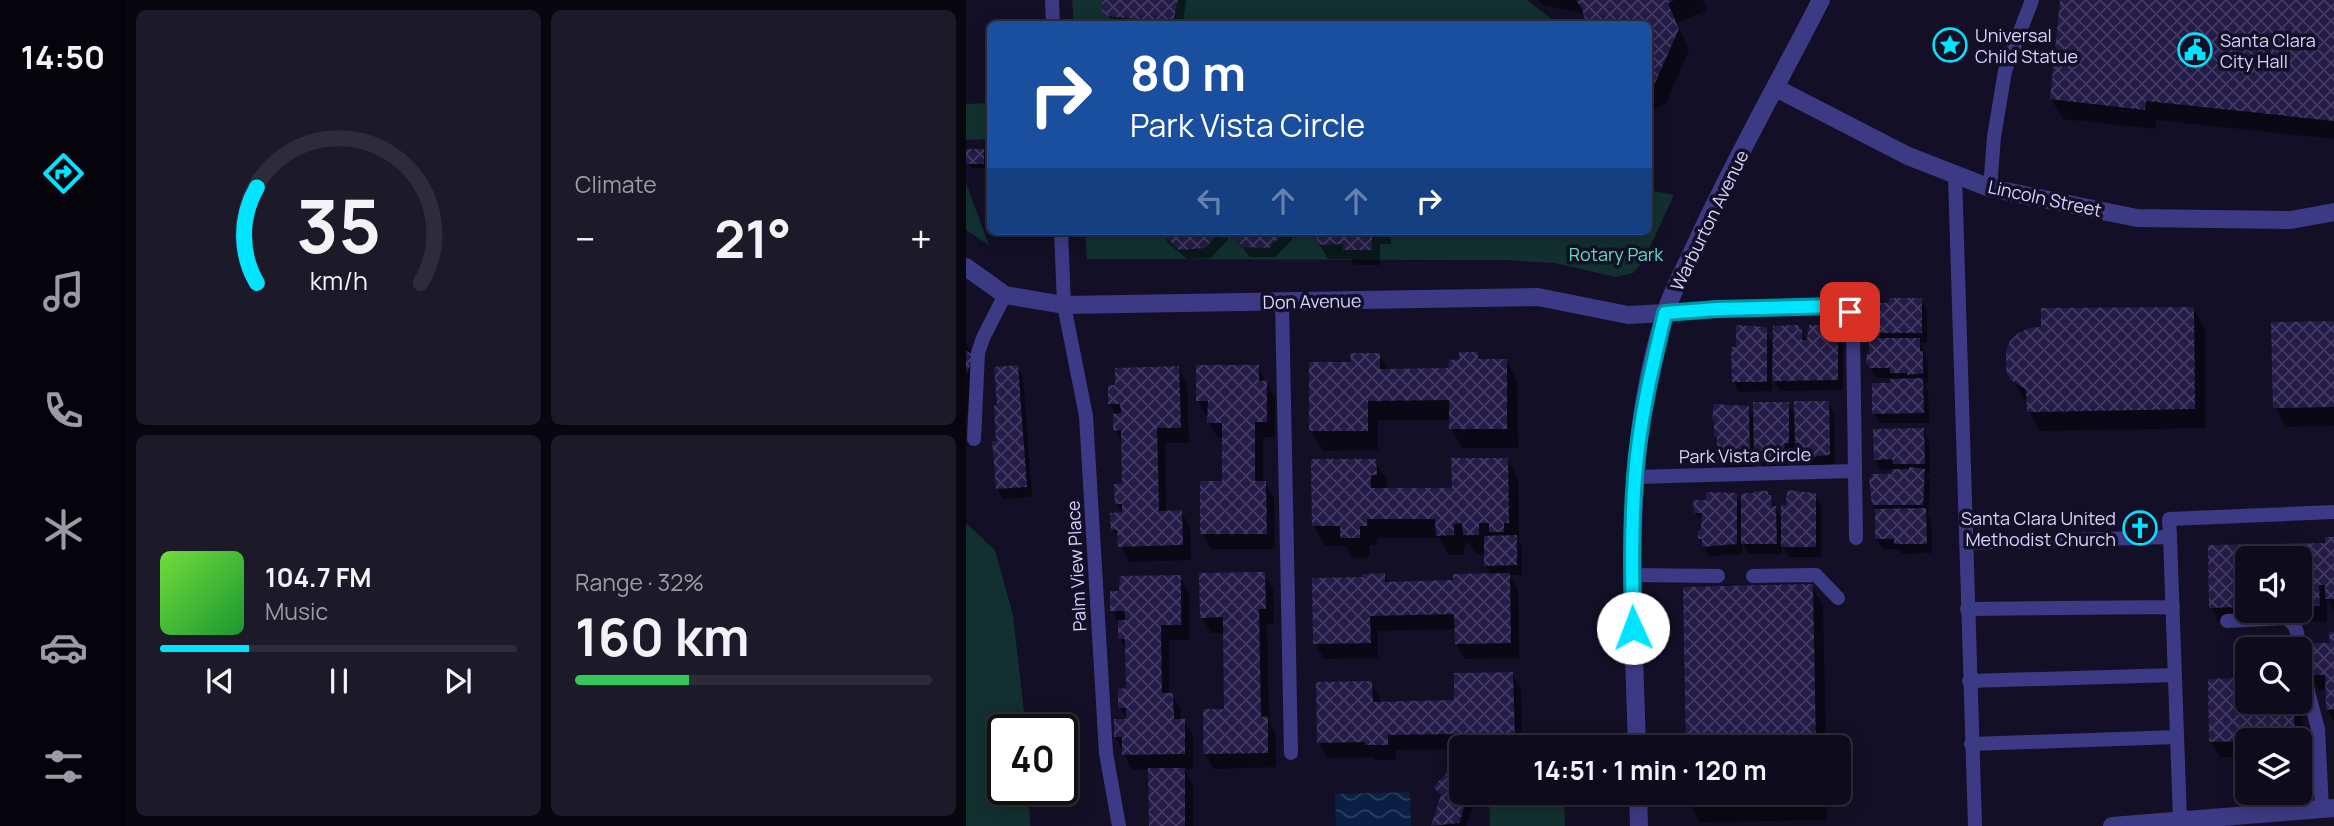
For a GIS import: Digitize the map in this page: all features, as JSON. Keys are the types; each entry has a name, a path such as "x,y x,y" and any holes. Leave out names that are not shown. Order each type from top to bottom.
{"street":[{"name":"Warburton Avenue","path":"1637,735 1632,575 1635,477 1648,381 1665,313 1715,201 1821,0"},
{"name":"Lincoln Street","path":"1776,88 1908,156 1990,188 2137,218 2291,220 2334,212"},
{"name":"Don Avenue","path":"966,267 1005,295 1064,305 1538,297 1628,316 1665,313"},
{"path":"1638,805 1639,826"},
{"path":"2112,826 2328,809"}],"lane":[{"path":"1052,0 1053,21"},
{"path":"1990,188 1994,137 2005,71 2032,0"},
{"path":"1955,176 1975,826"},
{"name":"Palm View Place","path":"1061,235 1064,305 1086,416 1106,753 1119,826"},
{"path":"974,439 978,353 1005,295"},
{"path":"1282,302 1292,753"},
{"path":"1665,313 1835,306 1850,312 1853,331 1856,538"},
{"name":"Park Vista Circle","path":"1635,477 1855,471"},
{"path":"2180,820 2169,519 2334,512"},
{"path":"1966,543 2170,537"},
{"path":"1632,575 1718,576"},
{"path":"1753,576 1816,575 1838,598"},
{"path":"1967,609 2173,607"},
{"path":"2227,621 2286,618 2294,624 2297,637"},
{"path":"1969,681 2175,675"},
{"path":"2312,706 2318,729 2328,809"},
{"path":"1971,744 2177,737"}],"green space":[{"path":"1072,0 1527,0 1554,21 1074,21"},
{"path":"987,103 987,139 966,140 966,104"},
{"path":"966,183 989,245 966,230"},
{"name":"Rotary Park","path":"1652,191 1674,195 1643,262 1633,273 1615,277 1555,263 1505,260 1087,259 1085,235 1652,235"},
{"path":"966,523 995,550 1013,615 1024,714 987,714 987,805 1029,805 1030,826 966,826"},
{"path":"1489,805 1564,805 1565,826 1490,826"}],"water":[{"path":"1410,792 1411,826 1336,826 1335,794"}],"building":[{"path":"1102,0 1178,0 1174,18 1168,21 1108,16 1102,11"},
{"path":"1576,0 1674,0 1668,3 1679,29 1655,83 1652,85 1652,21 1585,21"},
{"name":"Santa Clara City Hall","path":"2060,0 2334,0 2334,121 2146,101 2145,110 2050,99"},
{"path":"985,73 987,73 987,92"},
{"path":"966,149 984,149 984,164 966,164"},
{"path":"1163,235 1217,235 1205,248 1179,250"},
{"path":"1232,235 1282,235 1269,248 1243,247"},
{"path":"1317,235 1372,235 1372,250 1343,250 1343,244 1317,245"},
{"path":"1889,298 1922,298 1922,333 1871,333 1871,303 1889,303"},
{"path":"2194,307 2195,409 2027,412 2026,390 2010,379 2006,370 2006,350 2010,341 2029,328 2041,327 2041,308"},
{"path":"2334,321 2334,407 2273,408 2271,322"},
{"path":"1736,325 1767,329 1767,382 1732,382 1731,347 1736,347"},
{"path":"1799,325 1799,329 1802,329 1802,340 1807,340 1809,325 1838,328 1838,380 1772,381 1773,326"},
{"path":"1869,338 1920,338 1923,373 1907,375 1890,373 1890,368 1869,368 1869,364 1866,364"},
{"path":"966,351 975,355 966,374"},
{"path":"1459,352 1478,352 1478,359 1507,359 1507,429 1449,429 1449,400 1368,401 1368,431 1309,431 1309,362 1351,362 1350,353 1380,353 1380,369 1448,368 1449,360 1459,359"},
{"path":"1018,365 1027,487 996,489 992,441 996,441 994,406 997,405 994,367"},
{"path":"1196,365 1259,365 1259,381 1267,380 1267,422 1255,422 1255,481 1266,481 1267,534 1200,534 1200,481 1222,481 1222,423 1207,423 1208,401 1196,401"},
{"path":"1179,366 1181,428 1157,428 1159,511 1182,510 1183,545 1118,547 1117,530 1111,530 1110,513 1122,512 1122,504 1115,504 1114,484 1122,484 1121,430 1113,431 1113,414 1121,413 1120,404 1108,404 1108,385 1115,385 1115,368"},
{"path":"1923,378 1924,413 1872,414 1872,383 1890,383 1890,379"},
{"path":"1794,401 1829,401 1830,454 1803,458 1803,454 1799,454 1799,443 1795,443"},
{"path":"1753,402 1789,402 1789,443 1785,443 1782,459 1766,459 1754,455"},
{"path":"1714,404 1749,406 1750,460 1717,460 1717,437 1714,437 1712,420"},
{"path":"1924,428 1925,464 1893,464 1892,459 1874,460 1873,429"},
{"path":"1451,458 1508,458 1509,523 1504,523 1504,532 1489,532 1489,523 1479,523 1479,535 1463,535 1462,523 1454,524 1454,535 1436,536 1435,519 1367,519 1367,526 1360,526 1360,538 1340,538 1340,526 1312,526 1311,459 1376,459 1377,475 1371,475 1371,488 1452,488"},
{"path":"1892,469 1925,469 1923,505 1872,505 1869,478 1872,478 1871,474 1892,474"},
{"path":"1787,490 1816,493 1816,547 1781,547 1781,505 1786,505"},
{"path":"1754,491 1768,491 1772,506 1776,506 1777,544 1741,544 1741,496"},
{"path":"1706,493 1737,493 1737,544 1702,547 1698,530 1701,530 1702,513 1694,513 1693,500 1706,500"},
{"path":"1926,508 1927,544 1894,544 1894,539 1875,539 1875,509"},
{"path":"1517,535 1517,565 1484,566 1484,536"},
{"path":"2325,537 2334,537 2334,599 2325,599 2325,585 2319,585 2320,606 2312,606 2312,546 2235,546 2235,607 2209,608 2208,545 2325,543"},
{"path":"1265,572 1266,609 1259,609 1261,717 1268,716 1268,753 1203,754 1203,709 1224,709 1223,617 1200,618 1199,573"},
{"path":"1385,573 1385,582 1453,580 1453,574 1510,573 1511,643 1455,644 1454,614 1370,616 1371,643 1313,644 1312,578 1362,577 1362,574"},
{"path":"1181,575 1181,625 1161,625 1162,693 1173,693 1174,719 1185,719 1185,754 1122,755 1122,737 1114,737 1114,719 1126,719 1126,708 1118,708 1118,689 1126,688 1125,639 1118,639 1118,620 1125,620 1125,611 1110,611 1110,591 1119,591 1120,576"},
{"path":"1813,584 1816,735 1686,735 1683,587"},
{"path":"2329,632 2334,632 2334,709 2326,710 2325,675 2312,675 2312,643 2330,643"},
{"path":"1513,672 1515,735 1388,735 1388,745 1365,745 1365,742 1317,743 1316,682 1372,681 1373,702 1454,700 1454,673"},
{"path":"2235,678 2235,714 2294,714 2295,728 2235,728 2235,741 2209,742 2208,679"},
{"path":"1148,768 1185,768 1185,826 1149,826"},
{"path":"1449,771 1449,805 1465,805 1459,823 1431,826 1441,795 1433,787"}],"place":[{"name":"Universal Child Statue","path":"1950,45"},
{"name":"Santa Clara City Hall","path":"2195,50"},
{"name":"Santa Clara United Methodist Church","path":"2140,528"}],"route":[{"path":"1633,628 1635,477 1648,381 1665,313 1835,306 1850,312"}]}
